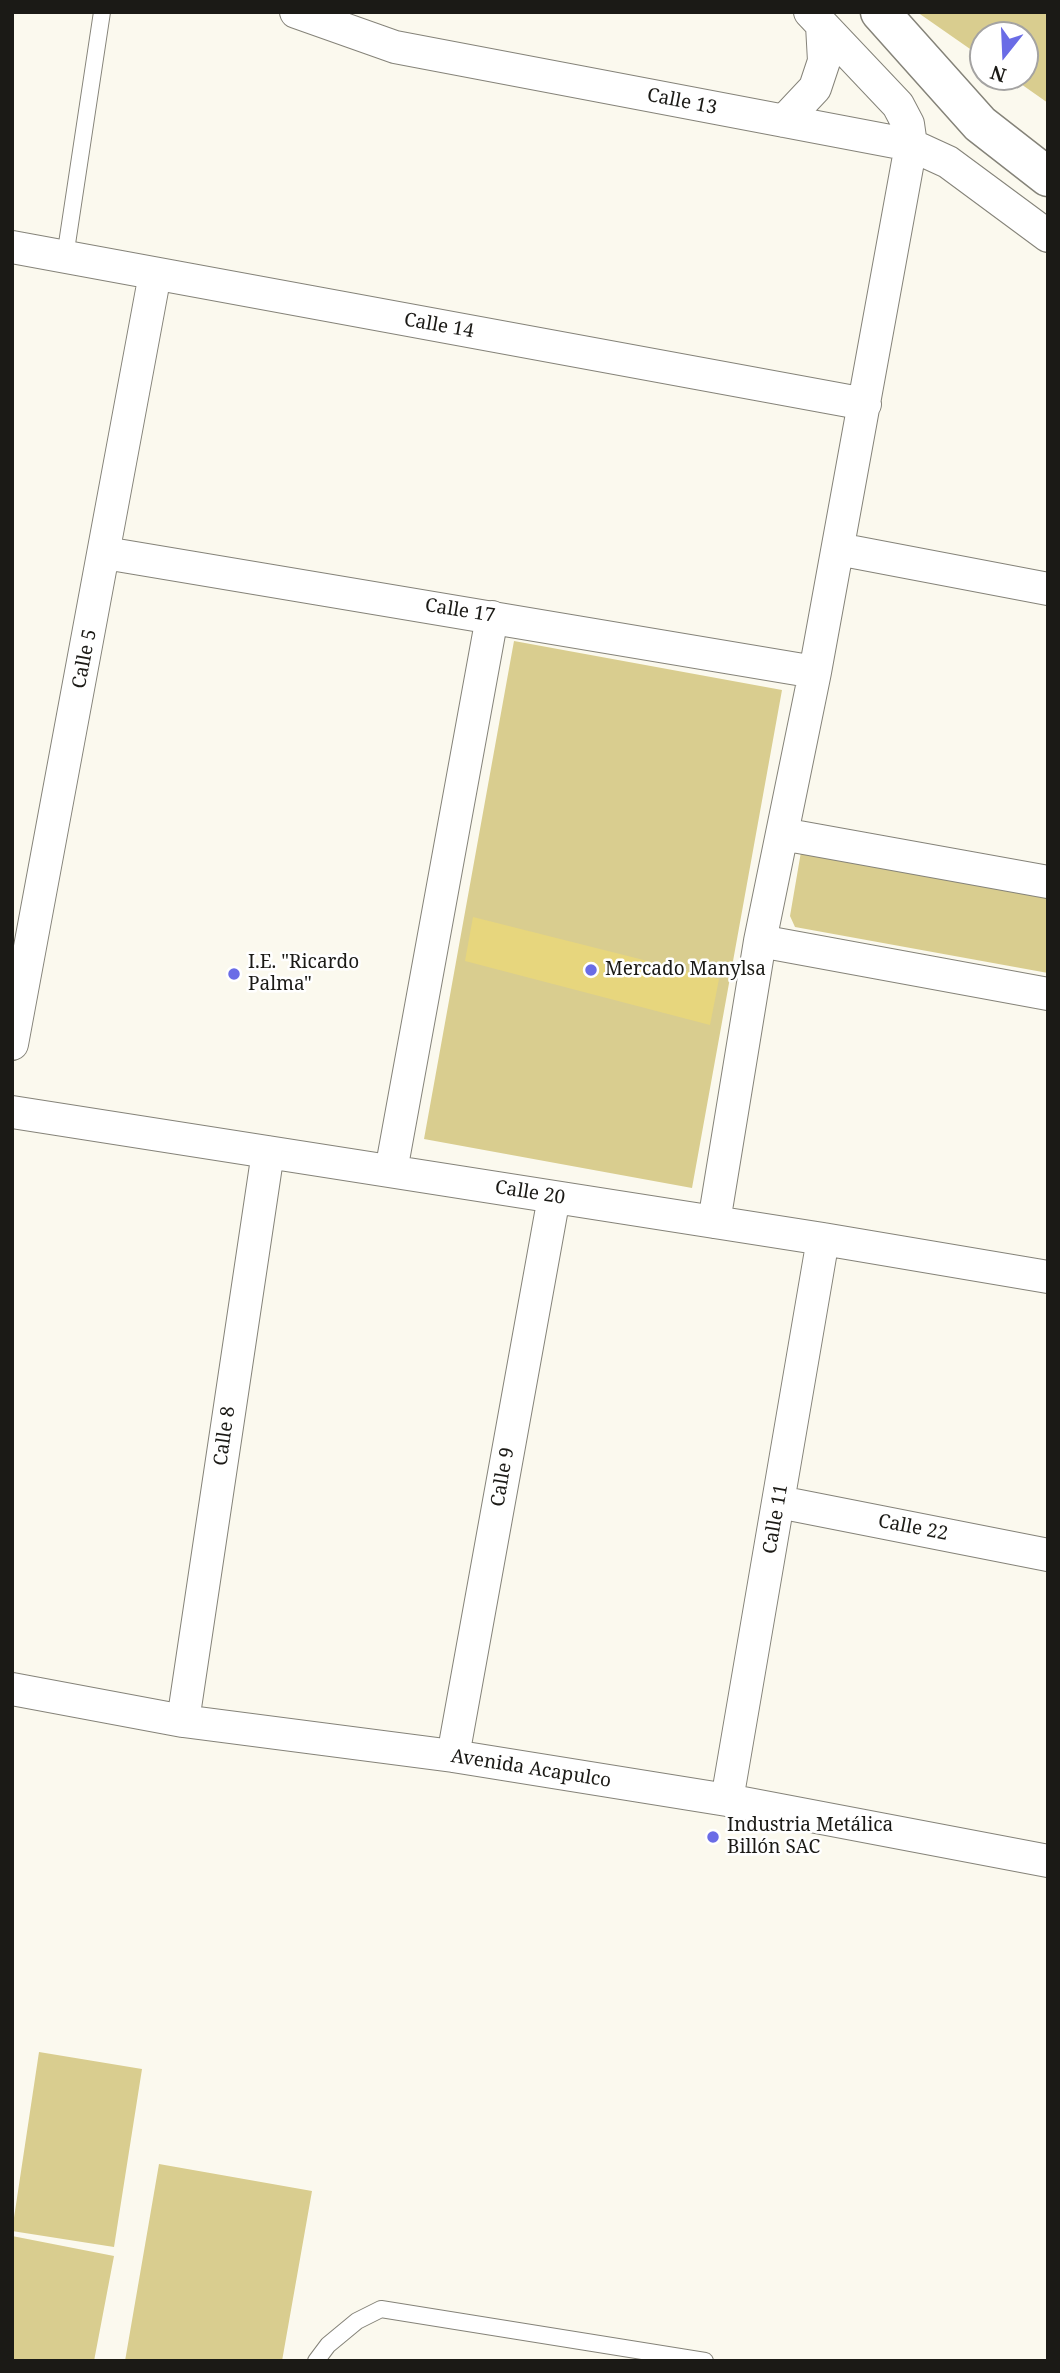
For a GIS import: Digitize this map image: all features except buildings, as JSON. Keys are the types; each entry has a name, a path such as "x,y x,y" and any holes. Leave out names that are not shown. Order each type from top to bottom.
{"street":[{"name":"Calle 13","path":"296,12 395,47 911,145 948,162 1048,236"},
{"path":"880,12 980,124 1048,177"},
{"path":"784,121 815,88 824,61 816,19"},
{"path":"714,1222 760,941 815,672 911,145 908,124 898,105 816,19"},
{"name":"Calle 14","path":"12,247 865,404"},
{"name":"Calle 5","path":"12,1044 155,274"},
{"path":"838,549 1048,589"},
{"name":"Calle 17","path":"105,553 815,672"},
{"path":"391,1171 492,617"},
{"path":"782,834 1048,882"},
{"path":"760,941 1048,994"},
{"name":"Calle 20","path":"12,1112 823,1239 1048,1277"},
{"name":"Calle 8","path":"183,1721 268,1152"},
{"name":"Calle 9","path":"453,1756 554,1197"},
{"name":"Calle 11","path":"727,1800 823,1239"},
{"name":"Calle 22","path":"779,1502 1048,1555"},
{"name":"Avenida Acapulco","path":"12,1689 183,1721 453,1756 727,1800 1048,1861"}],"lane":[{"path":"65,257 102,12"},
{"path":"316,2361 328,2345 358,2321 381,2309 705,2361"}],"shaded area":[{"path":"917,12 1048,12 1048,103 1031,91 1039,91 1039,21 969,21 969,48"},
{"path":"514,641 782,690 692,1188 424,1139"},
{"path":"802,846 1048,887 1048,973 795,927 790,916"},
{"path":"39,2052 142,2069 114,2247 12,2231"},
{"path":"159,2164 312,2191 282,2361 125,2361"},
{"path":"12,2236 114,2256 94,2361 12,2361"}],"place":[{"name":"Mercado Manylsa","path":"591,970"},
{"name":"I.E. \"Ricardo Palma\"","path":"234,974"},
{"name":"Industria Metálica Billón SAC","path":"713,1837"}]}
